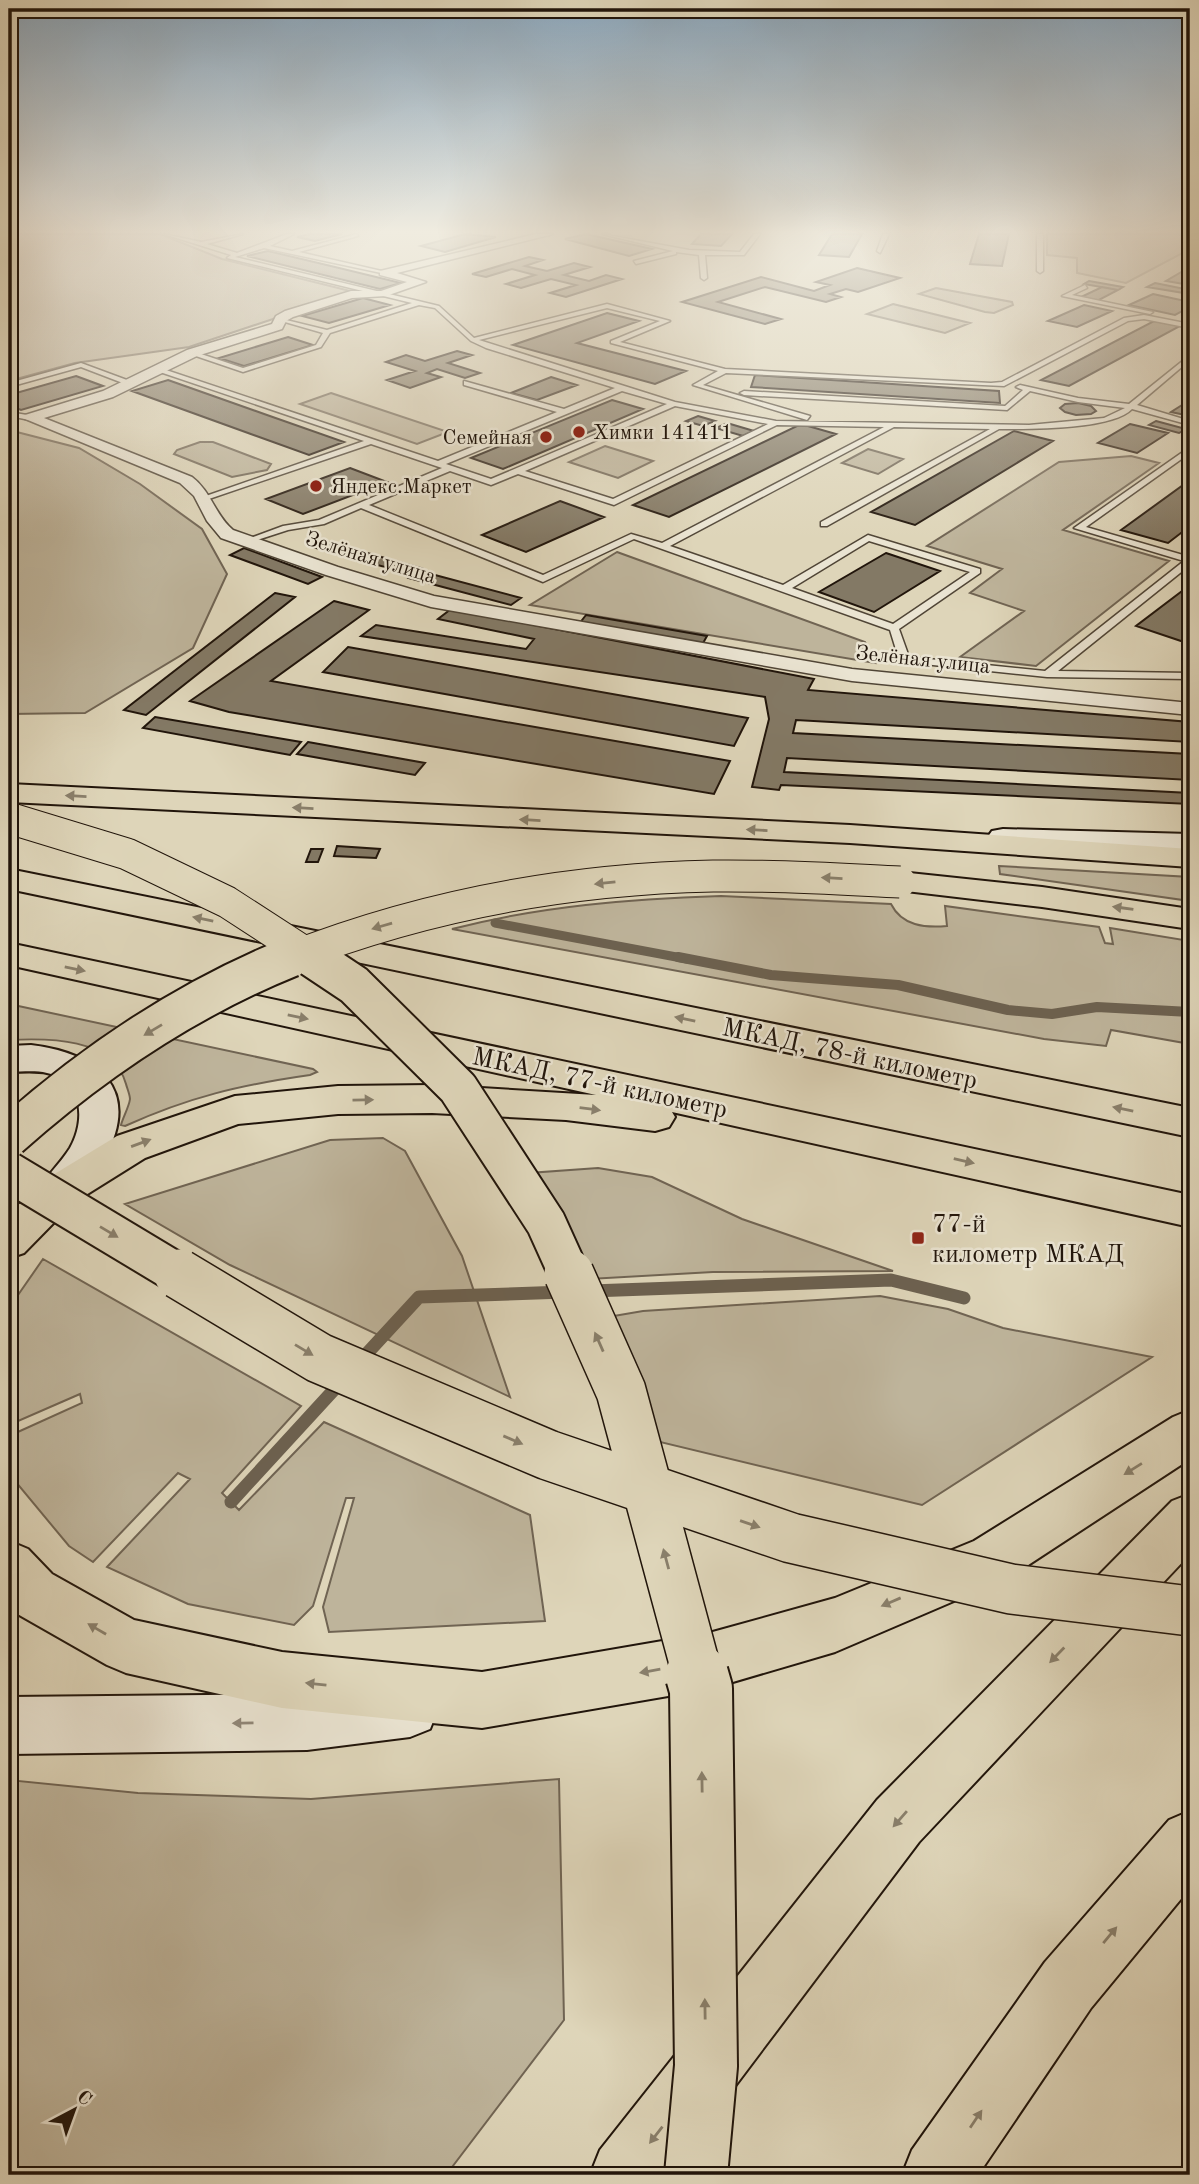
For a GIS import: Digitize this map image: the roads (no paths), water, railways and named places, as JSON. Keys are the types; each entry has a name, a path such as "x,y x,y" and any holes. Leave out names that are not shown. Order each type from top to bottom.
{"main road":[{"path":"9,793 850,834 1190,843"},
{"path":"9,818 140,860 227,902 354,985 458,1088 546,1223 621,1391 701,1689 706,2066 696,2175"},
{"path":"850,834 1190,859"},
{"path":"9,1138 27,1120 115,1052 200,1002 293,957 381,926 496,899 655,878 783,876 900,882 1042,897 1190,919"},
{"name":"МКАД, 78-й километр","path":"9,879 1190,1123"},
{"name":"МКАД, 77-й километр","path":"9,954 1190,1211"},
{"path":"9,1059 29,1056 57,1060 80,1071 96,1089 101,1114 90,1148 58,1192 9,1241"},
{"path":"58,1192 131,1147 235,1110 338,1100 432,1099 566,1106 897,1146"},
{"path":"9,1172 318,1358 548,1455 791,1538 1012,1589 1190,1611"},
{"path":"9,1726 307,1722 482,1700 709,1661 835,1625 992,1559 1190,1433"},
{"path":"625,2175 898,1821 1190,1518"},
{"path":"9,1567 33,1593 126,1646 282,1680 482,1700"},
{"path":"937,2175 1068,1985 1190,1841"}],"street":[{"path":"30,418 108,394 192,353 249,336"},
{"name":"Зелёная улица","path":"30,418 198,488 206,499 216,526 227,534 332,571 445,603 852,675 1190,709"}],"lane":[{"path":"192,353 243,370 319,346 325,336"},
{"path":"469,336 488,347 674,404 776,423 997,428 1105,420 1125,412 1190,357"},
{"path":"473,340 489,336"},
{"path":"629,336 613,342 725,371 1004,384 1078,401 1130,407 1190,423"},
{"path":"1004,384 1094,336"},
{"path":"9,385 81,365 131,383"},
{"path":"160,369 491,482 674,404"},
{"path":"725,371 697,385 827,424"},
{"path":"467,383 564,412"},
{"path":"438,464 622,388"},
{"path":"713,391 1007,408 1028,389"},
{"path":"9,414 30,418"},
{"path":"518,471 614,502 776,423"},
{"path":"663,546 892,426"},
{"path":"824,524 997,428"},
{"path":"206,499 372,441"},
{"path":"1046,674 1185,571 1190,560 1079,528 1190,449"},
{"path":"248,542 286,528 321,522 450,468"},
{"path":"361,505 543,579 634,536 894,628"},
{"path":"784,589 868,538 977,571 894,628"},
{"path":"894,628 905,660"},
{"path":"880,657 1046,674 1190,676"}],"waterway":[{"path":"495,923 687,959"},
{"path":"678,957 771,975 898,985 1008,1010 1052,1014 1097,1007 1190,1012"},
{"path":"591,1291 891,1280 964,1298"},
{"path":"360,1361 419,1297 565,1292"},
{"path":"231,1502 342,1381"}],"place":[{"name":"Химки 141411","path":"579,432"},
{"name":"Семейная","path":"546,437"},
{"name":"Яндекс.Маркет","path":"316,486"},
{"name":"77-й километр МКАД","path":"918,1238"}]}
